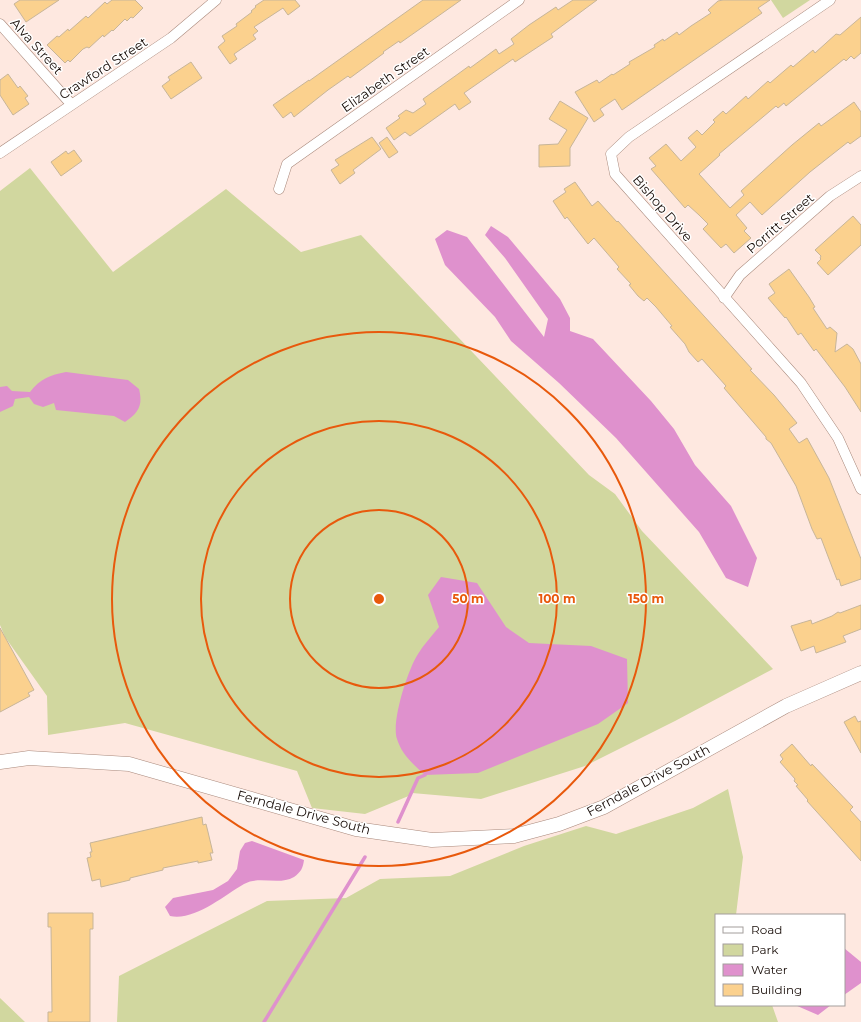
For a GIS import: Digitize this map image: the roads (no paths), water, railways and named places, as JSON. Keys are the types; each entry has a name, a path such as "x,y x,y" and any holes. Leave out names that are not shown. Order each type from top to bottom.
{"main road":[{"name":"Ferndale Drive South","path":"0,762 29,758 129,764 356,829 432,840 514,836 559,824 604,807 786,706 861,673"}],"street":[{"name":"Crawford Street","path":"0,153 171,38 216,0"},
{"name":"Elizabeth Street","path":"279,189 287,164 519,0"},
{"name":"Bishop Drive","path":"830,0 629,137 611,154 615,174 801,383 838,438 861,489"},
{"name":"Alva Street","path":"0,24 71,104"},
{"name":"Porritt Street","path":"724,298 740,275 830,196 861,176"}],"water":[{"path":"491,226 508,237 560,299 570,318 570,331 593,339 651,401 674,429 695,465 731,506 757,558 748,587 726,578 699,532 616,438 559,383 511,341 495,317 445,265 435,239 447,230 467,237 544,337 548,319 505,258 485,235"},
{"path":"66,372 128,380 139,389 140,404 137,412 125,422 114,416 56,410 54,403 43,407 34,404 29,397 15,399 13,406 0,412 0,387 7,386 12,391 30,392 46,378"},
{"path":"441,577 477,583 506,627 529,643 591,646 627,659 628,703 598,724 478,773 425,775 408,759 399,745 396,731 396,721 405,683 414,661 439,627 428,595"},
{"path":"252,841 304,860 301,870 294,877 288,880 250,881 199,911 179,917 170,916 165,907 173,898 213,890 228,881 237,869 240,851 245,843"},
{"path":"845,949 861,962 861,983 845,994"},
{"path":"797,1006 830,1006 818,1015"}],"waterway":[{"path":"398,822 418,778 425,775"},
{"path":"264,1022 365,857"}]}
